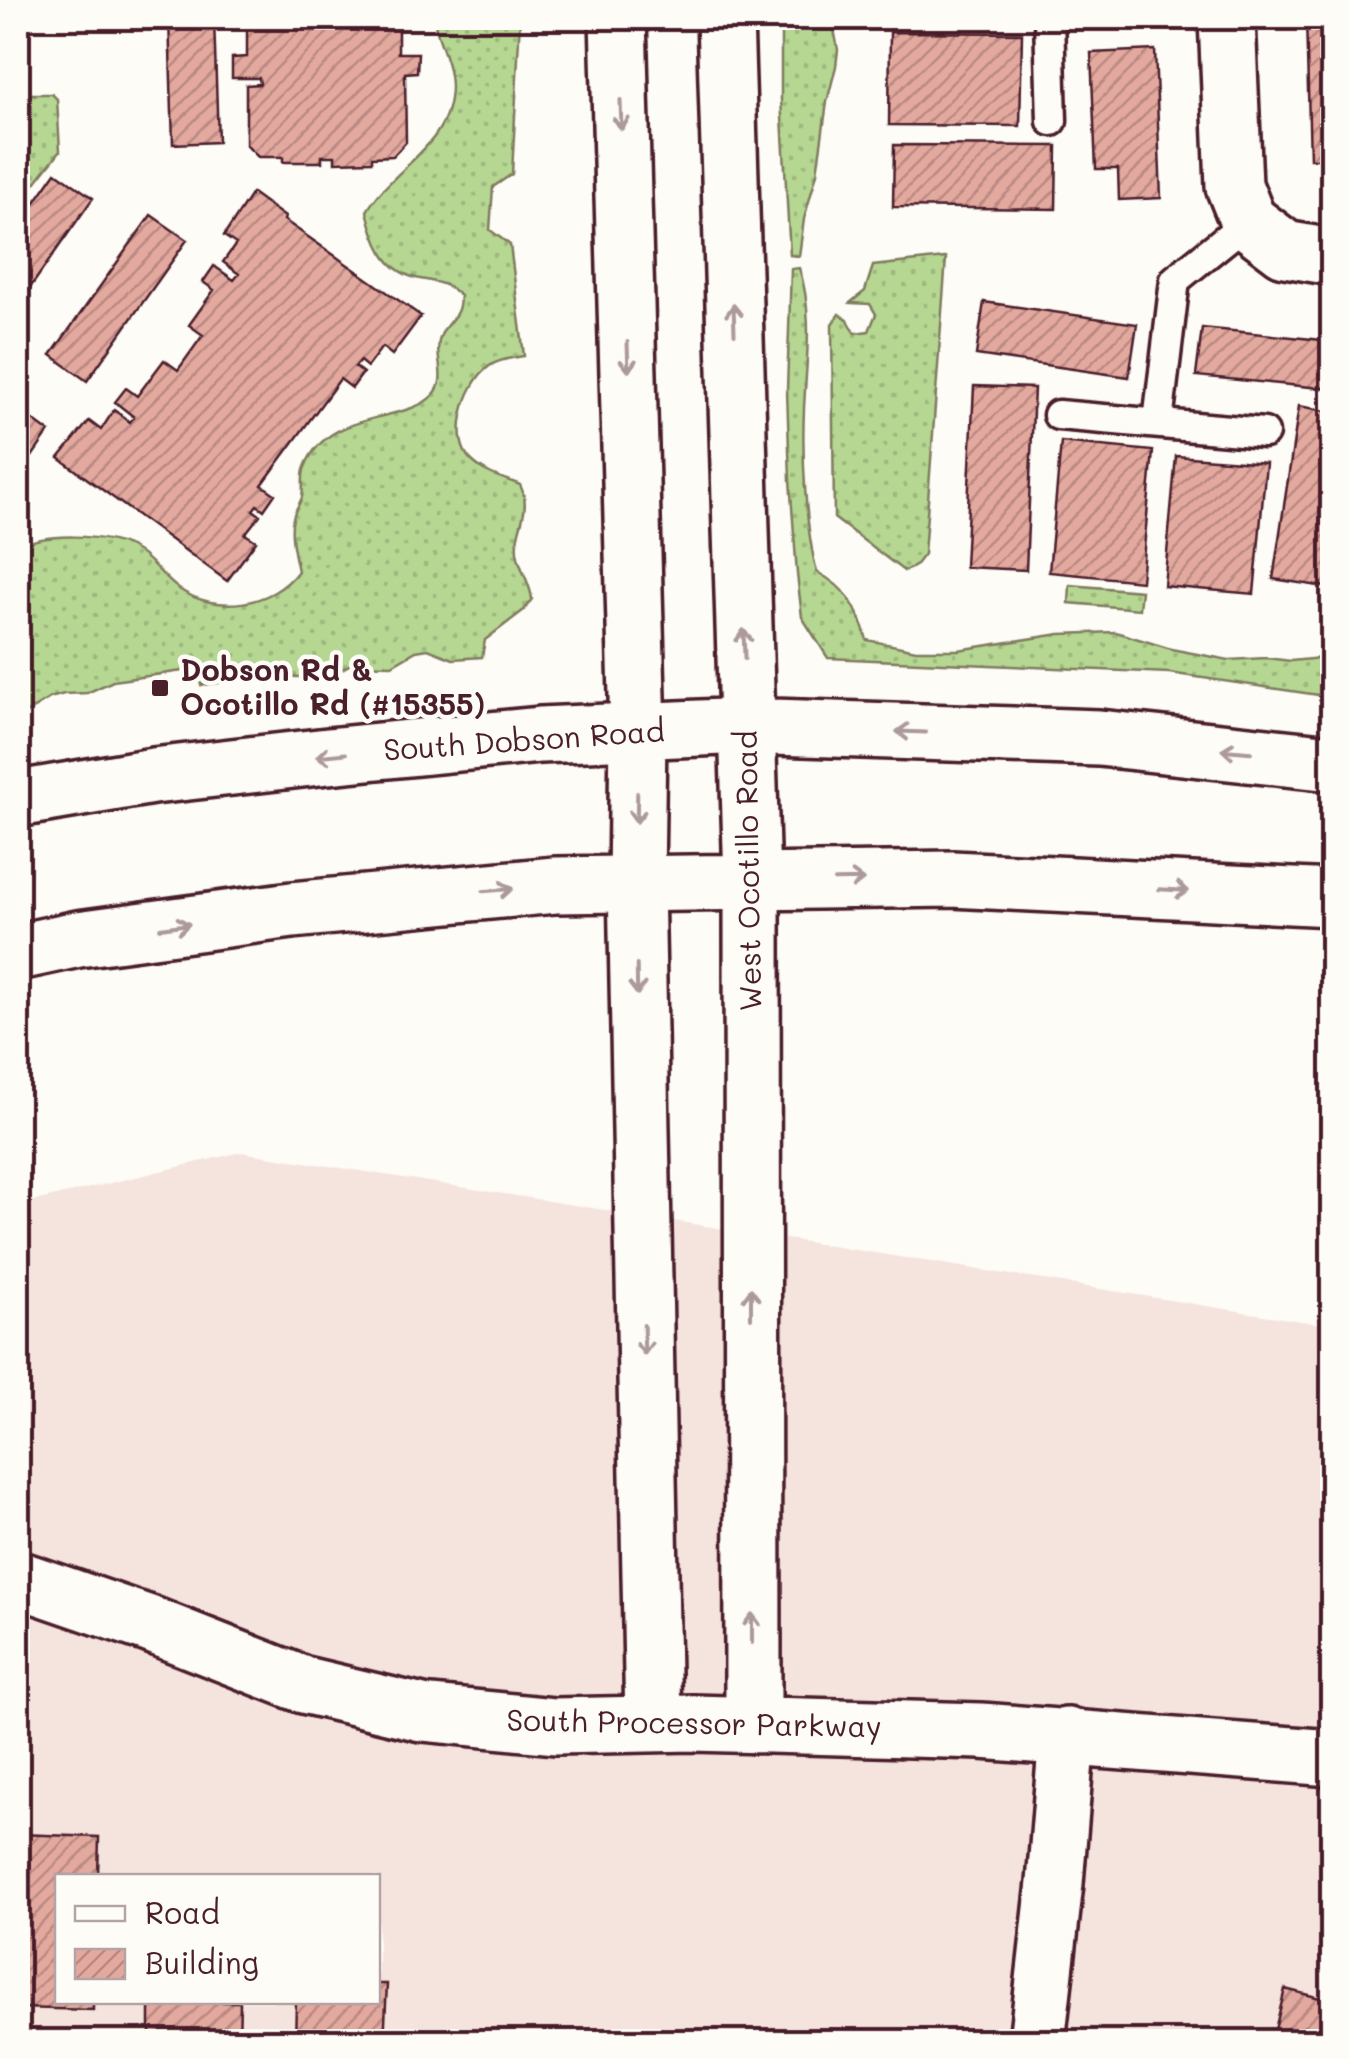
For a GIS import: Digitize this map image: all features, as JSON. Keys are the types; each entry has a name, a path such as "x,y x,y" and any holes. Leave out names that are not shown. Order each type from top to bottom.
{"street":[{"path":"618,18 638,732 636,883 652,1724"},
{"name":"West Ocotillo Road","path":"725,18 752,881 753,1725"},
{"path":"1227,18 1234,186 1248,221 1285,249 1332,257"},
{"name":"South Dobson Road","path":"18,799 153,776 328,756 540,735 746,726 1099,738 1332,763"},
{"path":"18,952 78,938 292,910 555,885 952,880 1332,898"},
{"name":"South Processor Parkway","path":"18,1580 149,1624 304,1685 422,1713 556,1726 753,1725 1066,1736 1332,1758"},
{"path":"1037,2042 1055,1884 1066,1736"}],"lane":[{"path":"1049,18 1052,122"},
{"path":"1158,422 1175,280 1248,221"},
{"path":"1058,415 1264,433"}],"shaded area":[{"path":"241,1152 1332,1326 1332,2041 18,2041 18,1205"}],"green space":[{"path":"434,18 520,18 512,174 493,187 490,230 510,245 524,356 495,363 479,376 462,413 461,439 464,451 476,465 520,485 525,507 517,549 532,599 524,610 485,640 482,657 453,659 428,649 416,651 392,665 351,664 326,678 271,676 201,685 197,669 113,681 87,693 64,694 18,718 18,547 59,537 120,543 139,552 193,597 226,604 258,599 274,593 298,571 292,524 302,497 304,470 316,448 349,426 422,404 434,394 440,380 441,335 456,314 460,296 445,285 405,274 388,261 367,211 442,125 451,86"},
{"path":"781,18 832,18 838,50 799,256 790,255 781,99"},
{"path":"18,94 52,94 57,99 60,151 31,188 18,179"},
{"path":"946,258 924,554 914,567 904,571 834,518 832,324 839,314 848,320 855,333 869,331 876,314 870,304 850,303 865,291 873,266"},
{"path":"799,268 808,320 804,447 813,554 817,572 850,600 867,640 916,650 958,650 1060,634 1116,632 1171,649 1229,660 1332,657 1332,697 1169,673 828,658 802,617 790,480 787,390 791,269"},
{"path":"1070,585 1141,591 1139,609 1069,603"}],"building":[{"path":"169,18 214,18 218,142 173,144"},
{"path":"247,18 398,18 398,53 418,53 417,72 405,73 406,142 393,156 372,157 372,161 335,162 335,156 322,156 322,162 283,162 283,157 258,157 246,145 246,85 260,84 259,78 232,78 232,58 247,57"},
{"path":"1306,18 1332,18 1332,159 1310,159"},
{"path":"890,32 1022,33 1020,126 889,125"},
{"path":"18,40 27,40 28,83 18,84"},
{"path":"1155,50 1161,198 1119,200 1118,169 1096,169 1091,53"},
{"path":"894,145 1057,146 1056,209 893,207"},
{"path":"56,172 93,198 18,305 18,226"},
{"path":"252,193 421,316 392,355 382,347 367,367 360,361 355,367 363,373 352,388 340,379 262,485 275,494 264,510 257,505 253,510 260,515 245,534 256,541 227,581 59,458 89,421 101,430 114,410 130,422 134,417 115,402 126,388 137,396 164,360 178,370 203,335 189,325 214,290 203,282 214,266 234,280 239,274 223,262 236,244 224,236"},
{"path":"151,215 187,240 87,381 51,355"},
{"path":"984,302 1137,324 1129,377 976,355"},
{"path":"1202,328 1332,341 1332,389 1196,376"},
{"path":"974,386 1034,388 1026,570 965,567"},
{"path":"1299,406 1332,412 1332,588 1273,579"},
{"path":"18,409 49,432 18,477"},
{"path":"1061,442 1153,451 1141,581 1049,572"},
{"path":"1176,456 1266,463 1254,594 1164,586"},
{"path":"18,1834 99,1837 98,1874 55,1874 55,2004 93,2004 93,2010 18,2008"},
{"path":"18,1834 99,1837 98,1874 55,1874 55,2004 93,2004 93,2010 18,2008"},
{"path":"380,1984 387,1984 384,2042 295,2042 296,2004 380,2004"},
{"path":"380,1984 387,1984 384,2042 295,2042 296,2004 380,2004"},
{"path":"1285,1989 1332,2001 1332,2042 1272,2042"},
{"path":"1285,1989 1332,2001 1332,2042 1272,2042"},
{"path":"150,2004 240,2004 239,2042 150,2042"},
{"path":"150,2004 240,2004 239,2042 150,2042"},
{"path":"18,2031 95,2038 94,2042 18,2042"},
{"path":"18,2031 95,2038 94,2042 18,2042"}],"place":[{"name":"Dobson Rd & Ocotillo Rd (#15355)","path":"160,688"}]}
